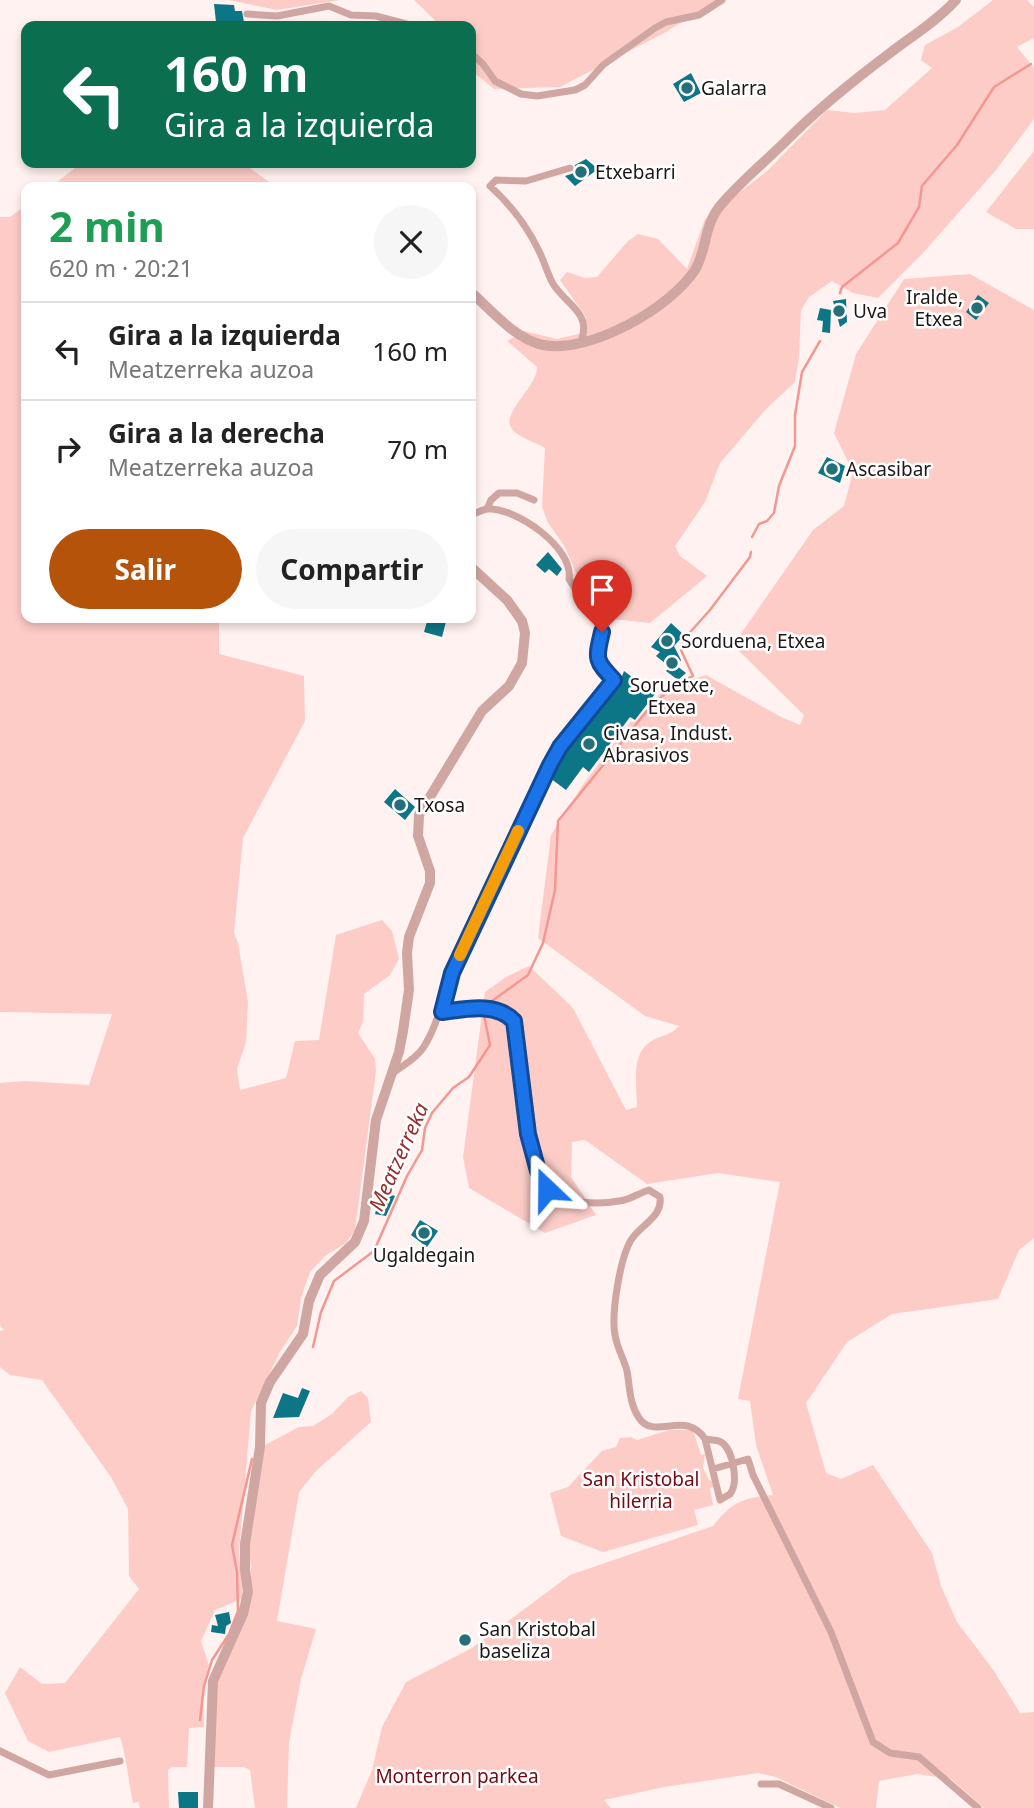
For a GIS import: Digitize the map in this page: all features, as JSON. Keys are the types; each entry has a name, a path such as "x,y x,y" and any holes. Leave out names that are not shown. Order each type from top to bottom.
{"street":[{"path":"476,58 495,81 521,94 537,96 575,90 585,85 603,65 655,28 666,22 699,15 722,0"},
{"path":"476,296 526,337 542,344 559,345 581,341 632,323 671,298 696,267 707,229 720,206 831,97 933,21 956,0"},
{"path":"247,14 277,16 324,6 355,16 376,16 395,21"},
{"path":"570,169 526,181 496,180 492,181 490,186 519,217 537,245 553,283 581,315 584,327 581,341"},
{"path":"487,509 491,500 499,493 517,493 534,500"},
{"path":"390,1076 421,1051 442,1012 444,994 459,957 550,765 560,747 614,680 597,660 601,629 569,579 571,569 566,558 547,535 499,511 487,509 476,513"},
{"path":"208,1808 213,1681 243,1614 248,1592 246,1544 260,1447 261,1403 270,1382 303,1334 309,1301 320,1275 361,1233 376,1120 399,1052 407,1004 409,937 430,883 427,861 418,836 419,815 482,711 516,676 525,648 525,634 516,611 476,572"},
{"path":"442,1012 469,1008 485,1009 504,1013 514,1021 528,1134 538,1171 547,1189 565,1198 592,1202 622,1201 649,1190 660,1197 656,1214 637,1231 627,1246 616,1302 614,1329 634,1409 641,1422 652,1426 687,1424 699,1430 705,1439 720,1500 730,1493 734,1484 734,1463 727,1447 720,1441 705,1439"},
{"path":"713,1469 748,1459 753,1475 831,1632 873,1742 890,1753 919,1757 978,1808"},
{"path":"0,1751 49,1775 120,1761"},
{"path":"761,1784 779,1784 831,1808"}],"green space":[{"path":"229,0 340,0 277,10"},
{"path":"414,0 717,0 666,32 560,87 494,89 476,74 476,21 436,21"},
{"path":"993,0 1027,0 1034,7 1034,38 1017,47 1034,68 1034,119 996,170 923,253 878,298 853,293 832,281 809,297 801,310 795,382 767,408 720,463 705,502 675,546 680,556 707,576 650,623 603,618 580,583 565,547 547,521 542,506 545,448 512,429 511,416 531,383 537,367 507,341 524,331 557,339 583,333 586,317 560,280 567,272 585,278 597,277 627,242 638,234 658,239 687,269 705,219 766,172 827,110 854,113 885,110 932,68 921,60 925,45 958,27"},
{"path":"1034,151 1034,229 1016,229 986,212"},
{"path":"75,168 250,168 269,182 57,182"},
{"path":"21,209 21,623 219,623 219,654 304,676 305,721 243,838 234,933 248,1002 246,1042 237,1069 240,1090 286,1078 295,1041 319,1040 336,935 382,920 392,931 399,959 390,975 364,994 363,1022 358,1033 375,1059 376,1071 355,1230 346,1243 325,1256 310,1272 301,1298 297,1326 281,1350 251,1411 239,1552 243,1598 215,1610 201,1641 209,1665 203,1686 204,1727 189,1728 187,1767 172,1767 168,1770 169,1808 140,1808 138,1802 133,1803 120,1737 49,1752 28,1741 5,1693 20,1667 42,1684 65,1683 139,1589 129,1576 128,1509 111,1477 42,1380 10,1375 0,1367 0,1331 4,1330 0,1325 0,1083 25,1081 89,1085 112,1014 0,1012 0,217 10,217"},
{"name":"Monterron parkea","path":"970,274 1034,310 1034,1238 1019,1250 998,1299 892,1314 847,1342 806,1403 826,1473 841,1479 873,1465 932,1553 941,1586 957,1622 994,1671 1020,1713 1034,1712 1034,1808 984,1808 951,1779 917,1774 879,1781 876,1808 840,1808 776,1777 758,1773 664,1787 604,1800 611,1808 356,1808 372,1770 382,1727 406,1682 472,1648 570,1575 713,1526 732,1506 753,1498 773,1495 756,1445 750,1401 738,1399 780,1182 718,1173 647,1184 585,1140 572,1142 571,1177 596,1215 545,1233 469,1188 463,1157 485,992 506,977 529,966 573,1008 626,1110 637,1107 636,1072 640,1055 650,1042 673,1032 679,1026 645,1016 538,938 551,835 582,786 630,722 635,722 664,689 706,675 800,725 804,715 733,645 813,530 844,506 853,472 834,433 856,354 904,279"},
{"path":"361,1391 368,1398 371,1422 316,1471 299,1492 277,1621 316,1629 301,1679 289,1742 287,1808 255,1808 250,1770 244,1767 212,1767 214,1697 219,1671 248,1606 251,1569 249,1546 265,1445 299,1427 313,1426 332,1414 348,1397"},
{"name":"San Kristobal hilerria","path":"669,1430 693,1430 701,1455 705,1454 703,1468 712,1481 713,1487 710,1488 713,1505 694,1510 698,1525 603,1552 561,1536 550,1493 568,1487 602,1451 616,1447 620,1438 631,1437 637,1440"}],"building":[{"path":"214,4 234,5 235,11 242,11 244,21 216,21"},
{"name":"Galarra","path":"691,73 701,93 684,102 673,84"},
{"name":"Etxebarri","path":"586,159 598,169 575,186 565,176 574,173 575,165"},
{"name":"Iralde, Etxea","path":"978,295 989,303 976,320 966,312"},
{"name":"Uva","path":"846,299 847,322 840,327 833,301"},
{"path":"820,308 831,310 830,333 822,332 823,321 817,320"},
{"name":"Ascasibar","path":"827,457 845,466 840,483 818,473"},
{"path":"548,552 562,569 557,576 549,569 545,573 536,565"},
{"path":"427,623 446,623 442,637 424,632"},
{"path":"671,623 684,635 674,646 681,660 677,666 686,673 678,680 666,671 670,667 656,656 660,652 651,647"},
{"name":"Civasa, Indust. Abrasivos","path":"624,671 655,694 635,720 630,717 589,772 583,767 566,790 550,778 565,750 619,684"},
{"name":"Txosa","path":"395,789 415,807 405,820 384,802"},
{"path":"381,1192 395,1196 386,1216 375,1214"},
{"name":"Ugaldegain","path":"420,1220 438,1231 427,1247 411,1235"},
{"path":"302,1388 310,1391 299,1417 273,1418 283,1393 298,1398"},
{"path":"229,1612 231,1623 226,1626 225,1634 211,1632 212,1625 218,1626 215,1615"},
{"path":"178,1792 198,1792 198,1808 179,1808"}],"waterway":[{"name":"Meatzerreka","path":"840,293 842,287 898,243 919,207 922,186 957,145 994,87 1031,64"},
{"name":"Meatzerreka","path":"752,537 759,524 767,521 774,513 779,486 795,446 795,415 802,372 820,341"},
{"name":"Meatzerreka","path":"488,1004 528,975 543,943 555,890 558,821 646,712 673,686 693,676 681,650 684,639 710,610 751,552"},
{"name":"Meatzerreka","path":"313,1347 321,1312 334,1281 374,1251 407,1176 422,1150 425,1128 432,1113 453,1088 469,1077 490,1045 484,1015"},
{"name":"Meatzerreka","path":"200,1720 204,1686 212,1660 229,1634 238,1611 237,1572 232,1545 252,1459"}],"slow traffic":[{"path":"460,955 518,831"}],"place":[{"name":"Galarra","path":"687,88"},
{"name":"Etxebarri","path":"581,172"},
{"name":"Iralde, Etxea","path":"977,308"},
{"name":"Uva","path":"839,311"},
{"name":"Ascasibar","path":"832,469"},
{"name":"Sorduena, Etxea","path":"667,641"},
{"name":"Soruetxe, Etxea","path":"672,663"},
{"name":"Civasa, Indust. Abrasivos","path":"589,744"},
{"name":"Txosa","path":"400,805"},
{"name":"Ugaldegain","path":"424,1233"},
{"name":"San Kristobal baseliza","path":"465,1640"}],"route":[{"path":"547,1189 538,1171 528,1134 514,1021 504,1013 485,1009 469,1008 442,1012 444,994 452,973 537,790 560,747 614,680 597,660 596,653 602,632"}]}
